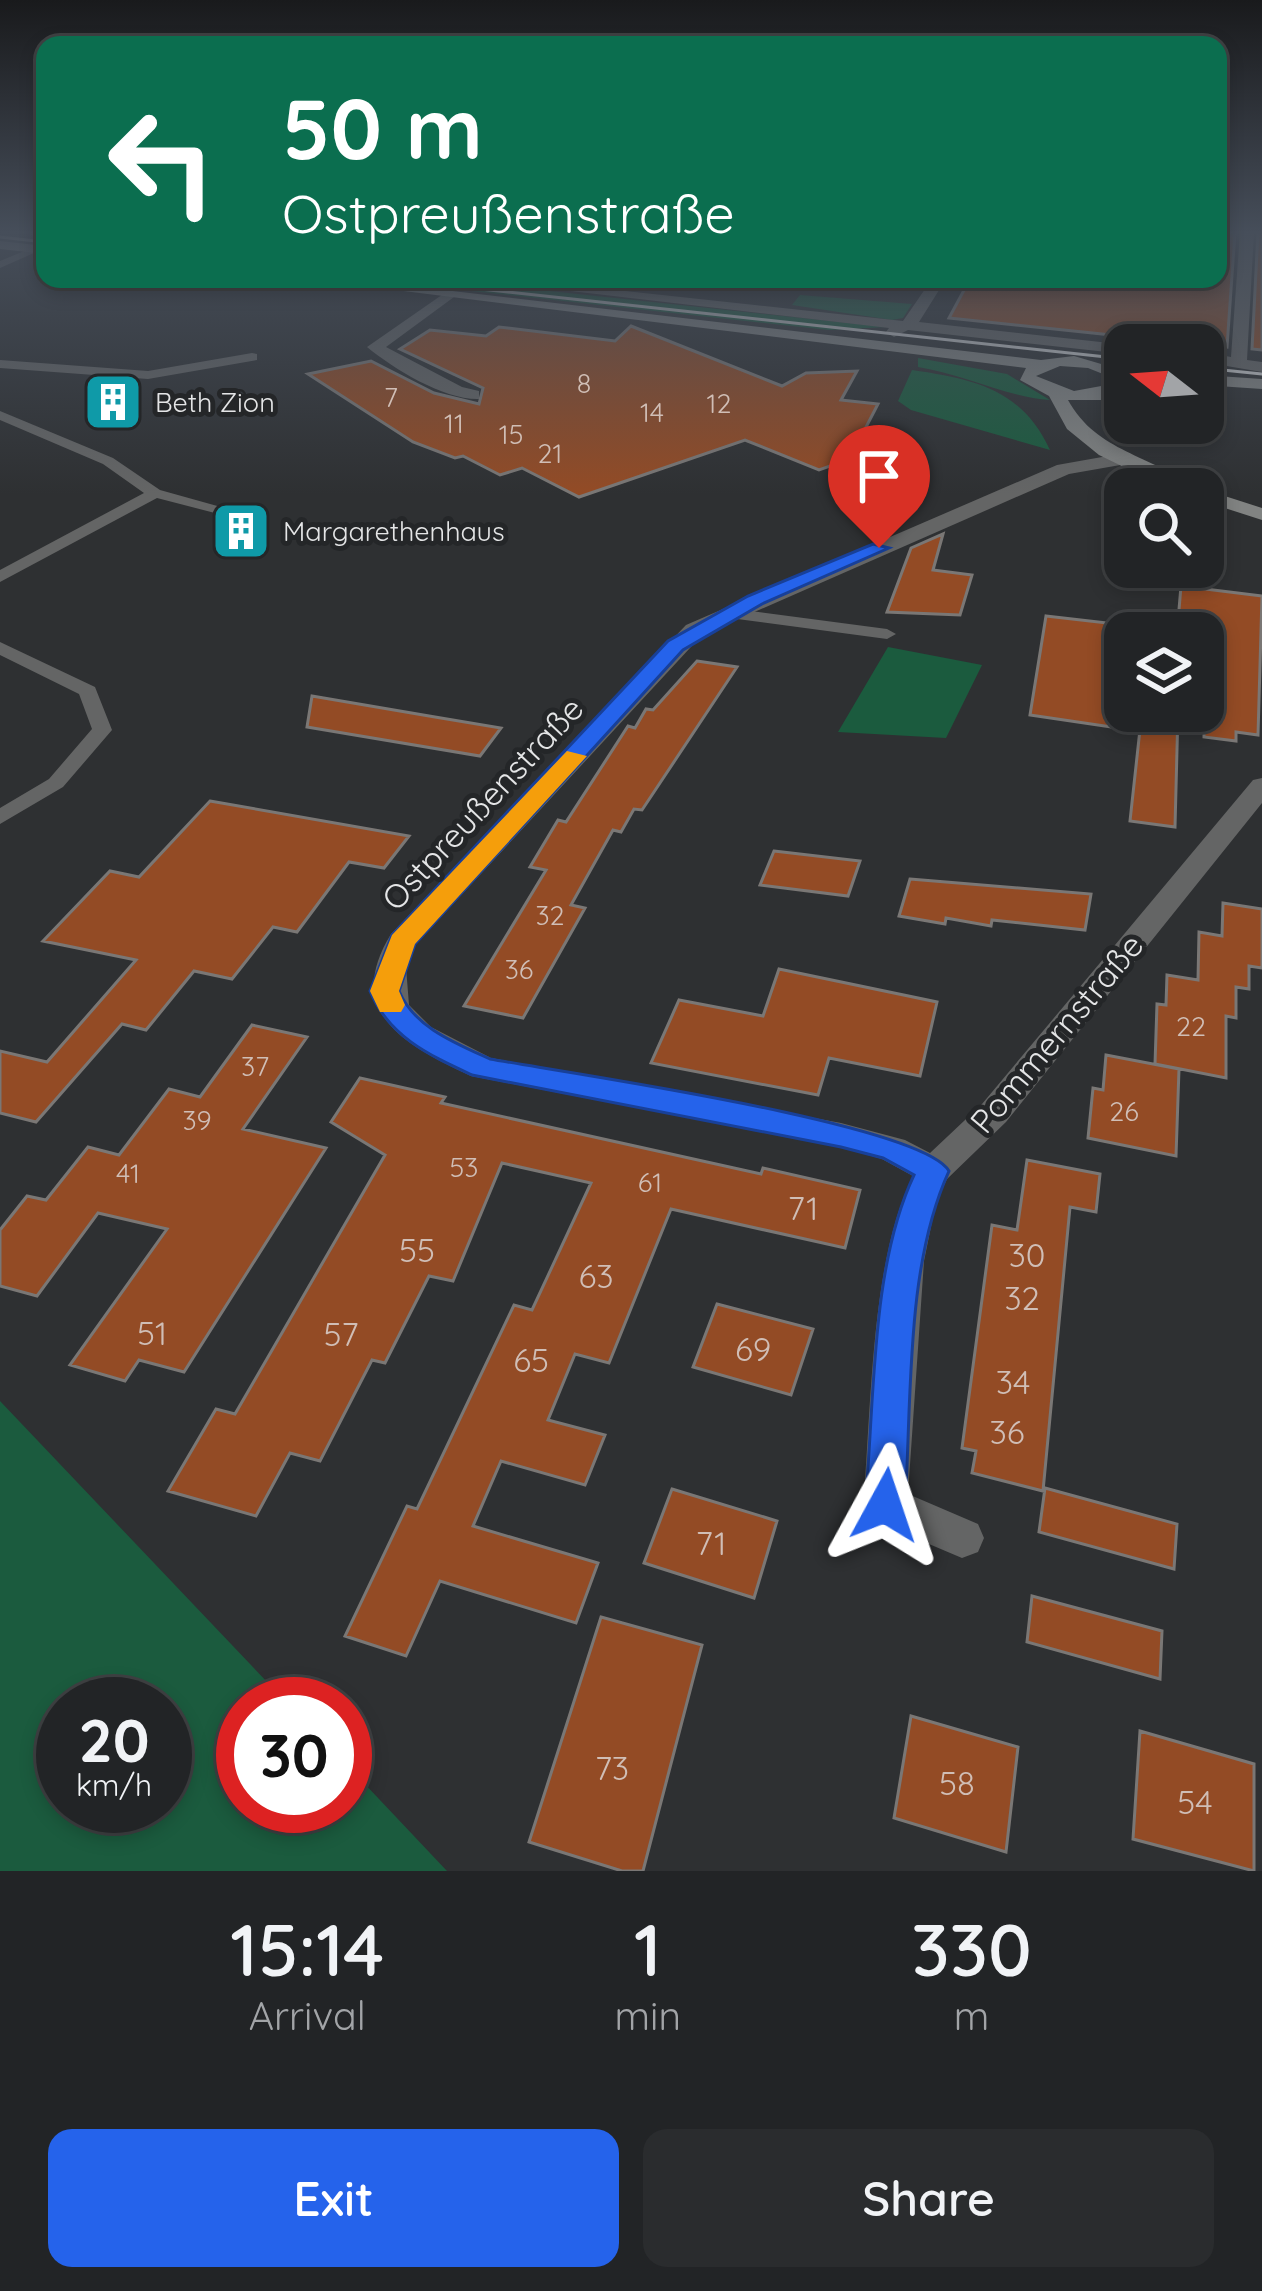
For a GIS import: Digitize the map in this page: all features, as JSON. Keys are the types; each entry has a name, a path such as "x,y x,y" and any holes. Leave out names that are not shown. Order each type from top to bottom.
{"street":[{"path":"414,319 375,347 456,392 472,394"},
{"path":"669,319 1104,373"},
{"path":"850,319 1104,347"},
{"path":"866,342 908,326 912,319"},
{"path":"1240,361 1243,319"},
{"path":"866,342 1026,376 1055,392 1096,395 1104,389"},
{"path":"1224,359 1262,367"},
{"path":"1026,376 1042,364"},
{"path":"1224,381 1262,384"},
{"path":"1055,392 1073,425 1118,460 1136,468"},
{"path":"1088,436 1096,395"},
{"name":"Ostpreußenstraße","path":"932,1171 893,1149 841,1136 483,1068 440,1048 395,1016 385,991 402,941 675,646 728,614 1051,474 1118,460"},
{"path":"1224,502 1262,514"},
{"name":"Pommernstraße","path":"962,1538 885,1505 905,1261 918,1202 932,1171 994,1112 1262,786"}],"lane":[{"path":"0,364 148,375 252,356"},
{"path":"0,415 108,461 155,493 238,514"},
{"path":"0,577 155,493"},
{"path":"728,614 887,634"},
{"path":"0,648 88,691 102,730 56,783 0,817"}],"green space":[{"path":"731,319 814,319 886,327 829,330"},
{"path":"918,358 1007,374 1050,400 918,367"},
{"path":"912,370 994,390 1025,413 1050,450 911,410 898,401"},
{"path":"888,647 982,665 946,738 838,732"},
{"path":"0,1401 262,1677 216,1677 216,1833 372,1833 372,1792 447,1871 0,1871"}],"building":[{"path":"962,319 1229,319 1227,347 1224,324 1104,324 1104,334"},
{"path":"1254,319 1262,319 1262,350 1252,349"},
{"path":"631,326 782,386 806,373 857,371 841,400 878,404 863,433 893,444 819,470 745,440 579,497 522,468 500,475 463,456 455,458 413,442 308,374 371,361 434,393 479,404 483,388 400,349 430,330 486,336 499,327 615,341"},
{"path":"943,534 933,570 972,575 960,615 887,612 911,548"},
{"path":"1181,588 1262,596 1258,735 1236,732 1236,741 1204,737 1204,732 1224,732 1224,612 1179,612"},
{"path":"1046,616 1104,623 1104,726 1030,715"},
{"path":"697,661 737,667 642,810 634,809 621,832 613,830 571,905 585,908 523,1018 464,1006 546,870 530,867 558,820 566,822 628,726 635,728 646,709 653,710"},
{"path":"312,696 501,728 480,756 307,727"},
{"path":"1140,732 1177,732 1175,827 1130,821"},
{"path":"210,801 409,836 384,868 349,862 297,932 273,927 232,979 194,971 146,1030 122,1024 36,1122 0,1113 0,1051 47,1062 136,960 43,941 110,871 139,877"},
{"path":"774,851 860,861 848,896 760,885"},
{"path":"910,879 1091,894 1085,930 992,920 991,926 946,918 945,924 899,916"},
{"path":"1223,903 1262,909 1262,968 1249,966 1249,989 1236,987 1236,1018 1226,1016 1226,1078 1155,1064 1157,1004 1166,1005 1167,975 1198,980 1199,932 1222,936"},
{"path":"779,969 937,1002 920,1076 829,1058 818,1095 651,1063 679,1000 763,1016"},
{"path":"252,1025 307,1037 243,1129 326,1148 184,1372 139,1360 125,1381 70,1365 167,1229 98,1213 37,1296 0,1286 0,1230 27,1196 46,1200 88,1147 119,1155 169,1089 200,1097"},
{"path":"1106,1055 1179,1069 1176,1156 1088,1138 1093,1088 1103,1090"},
{"path":"360,1078 445,1097 441,1103 761,1174 763,1168 860,1190 845,1248 671,1209 609,1363 575,1354 548,1420 605,1435 585,1485 501,1461 473,1526 598,1563 576,1623 440,1581 406,1656 345,1636 407,1506 417,1509 514,1305 532,1310 591,1183 502,1163 453,1281 429,1276 385,1363 372,1360 320,1461 290,1453 256,1516 168,1491 216,1409 235,1414 385,1155 331,1122"},
{"path":"1027,1160 1100,1174 1096,1212 1070,1207 1043,1491 972,1473 976,1451 962,1448 992,1225 1017,1230"},
{"path":"717,1304 813,1329 791,1395 693,1367"},
{"path":"1045,1488 1177,1524 1174,1569 1039,1532"},
{"path":"672,1489 777,1521 754,1598 644,1563"},
{"path":"1032,1596 1162,1631 1160,1679 1027,1642"},
{"path":"601,1617 702,1645 643,1871 622,1871 529,1842"},
{"path":"911,1716 1018,1747 1006,1852 894,1818"},
{"path":"1140,1731 1254,1764 1254,1871 1133,1839"}],"tram line":[{"path":"759,319 1104,357"},
{"path":"1224,370 1262,374"}],"slow traffic":[{"path":"391,1005 385,991 390,964 402,941 576,756"}],"place":[{"name":"Beth Zion","path":"113,402"},
{"name":"Margarethenhaus","path":"241,531"}],"route":[{"path":"879,548 755,600 694,630 675,646 402,941 390,964 385,991 395,1016 440,1048 483,1068 841,1136 893,1149 932,1171 918,1202 905,1261 885,1505"}]}
